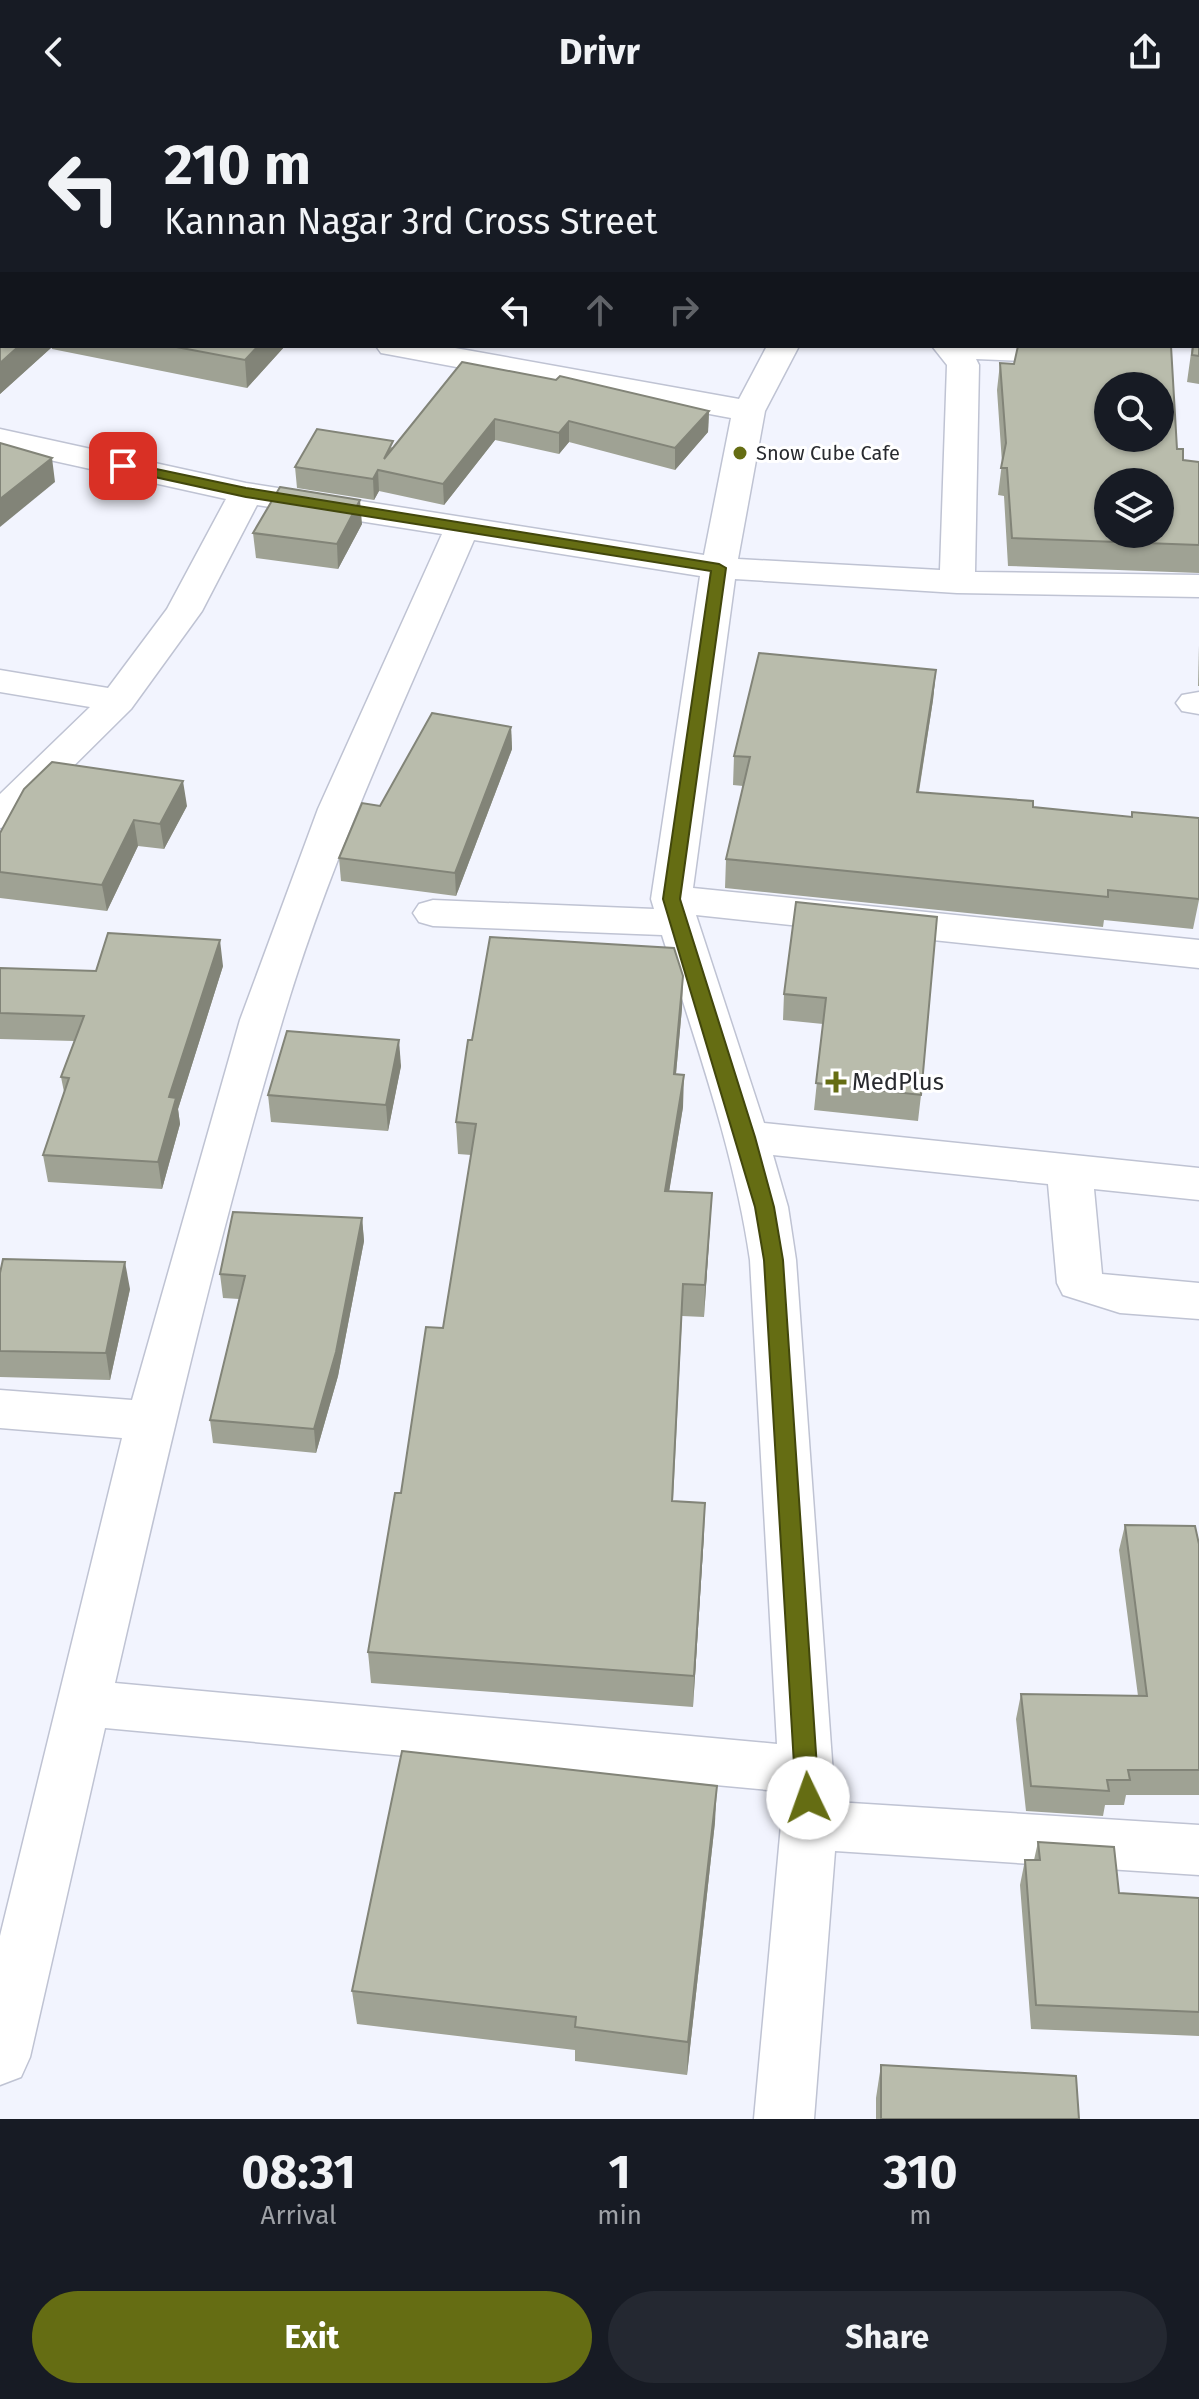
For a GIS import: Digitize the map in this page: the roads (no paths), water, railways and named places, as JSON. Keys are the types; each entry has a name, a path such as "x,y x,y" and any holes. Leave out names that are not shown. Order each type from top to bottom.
{"street":[{"path":"403,348 749,411"},
{"path":"782,348 749,411 719,568 675,911 746,1137 765,1207 773,1260 809,1825 784,2119"},
{"path":"952,348 1104,355"},
{"path":"952,348 963,365 957,582"},
{"path":"0,439 246,493 719,568 957,582 1199,586"},
{"path":"0,816 118,701 184,611 246,493"},
{"path":"0,2057 151,1421 261,1020 338,809 462,528"},
{"path":"0,681 118,701"},
{"path":"433,913 675,911 1199,954"},
{"path":"746,1137 1199,1184"},
{"path":"1069,1169 1080,1283 1105,1293 1199,1301"},
{"path":"0,1409 151,1421"},
{"path":"83,1703 806,1770"},
{"path":"809,1825 1199,1850"}],"place":[{"name":"Snow Cube Cafe","path":"740,453"},
{"name":"MedPlus","path":"836,1082"}]}
